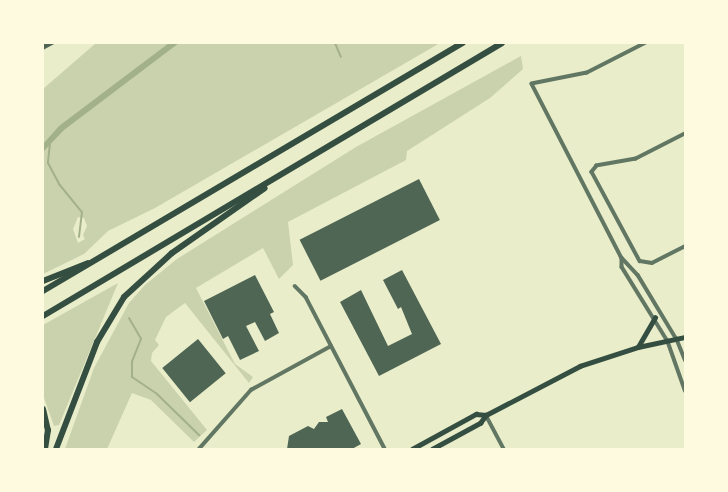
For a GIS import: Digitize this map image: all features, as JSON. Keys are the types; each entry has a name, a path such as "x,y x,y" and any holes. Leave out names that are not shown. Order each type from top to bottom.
{"highway":[{"path":"43,291 111,253 463,43"},
{"path":"43,316 502,43"},
{"path":"56,449 97,342 124,297 172,253 291,168"},
{"path":"43,281 111,253"},
{"path":"43,409 48,430 45,449"}],"main road":[{"path":"638,347 655,318"},
{"path":"432,449 480,423 486,415 580,366 638,347 685,337"},
{"path":"412,449 476,414 486,415"}],"street":[{"path":"646,43 587,73 532,84 622,258 638,274 676,338 685,360"},
{"path":"685,134 636,160 595,166 592,175 631,248 641,262 654,262 685,246"},
{"path":"622,258 622,267 655,318 667,340 685,391"},
{"path":"296,286 306,296 385,449"},
{"path":"199,449 251,390 331,346"},
{"path":"486,415 504,449"}],"shaded area":[{"path":"96,43 440,43 155,208 108,231 84,254 43,274 43,89","holes":["78,217 84,218 87,226 83,235 85,239 78,243 73,229"]},
{"path":"169,43 179,43 64,130 43,152 43,144 59,126"},
{"path":"521,56 523,69 490,98 407,151 406,160 288,222 293,265 279,279 263,248 196,288 235,364 253,377 249,383 185,303 166,317 155,340 159,345 152,353 151,361 207,430 194,442 151,400 132,393 107,449 65,449 94,368 129,303 145,285 177,259 356,147"},
{"path":"118,283 59,425 54,426 43,395 43,325"}],"building":[{"path":"43,43 56,43 43,50"},
{"path":"419,179 440,220 320,281 300,240"},
{"path":"402,270 441,344 379,376 340,302 361,290 388,346 412,334 401,307 398,309 383,280"},
{"path":"255,275 274,312 270,314 279,333 265,341 255,322 246,326 259,351 240,360 228,336 223,339 204,301"},
{"path":"198,339 226,373 190,402 162,368"},
{"path":"342,409 361,444 352,449 287,449 289,436 308,426 314,429 319,422 328,422 326,417"}],"waterway":[{"path":"335,43 341,57"},
{"path":"50,143 48,163 59,184 82,212 79,237"},
{"path":"129,318 141,339 132,361 132,377 157,394 199,435"}]}
